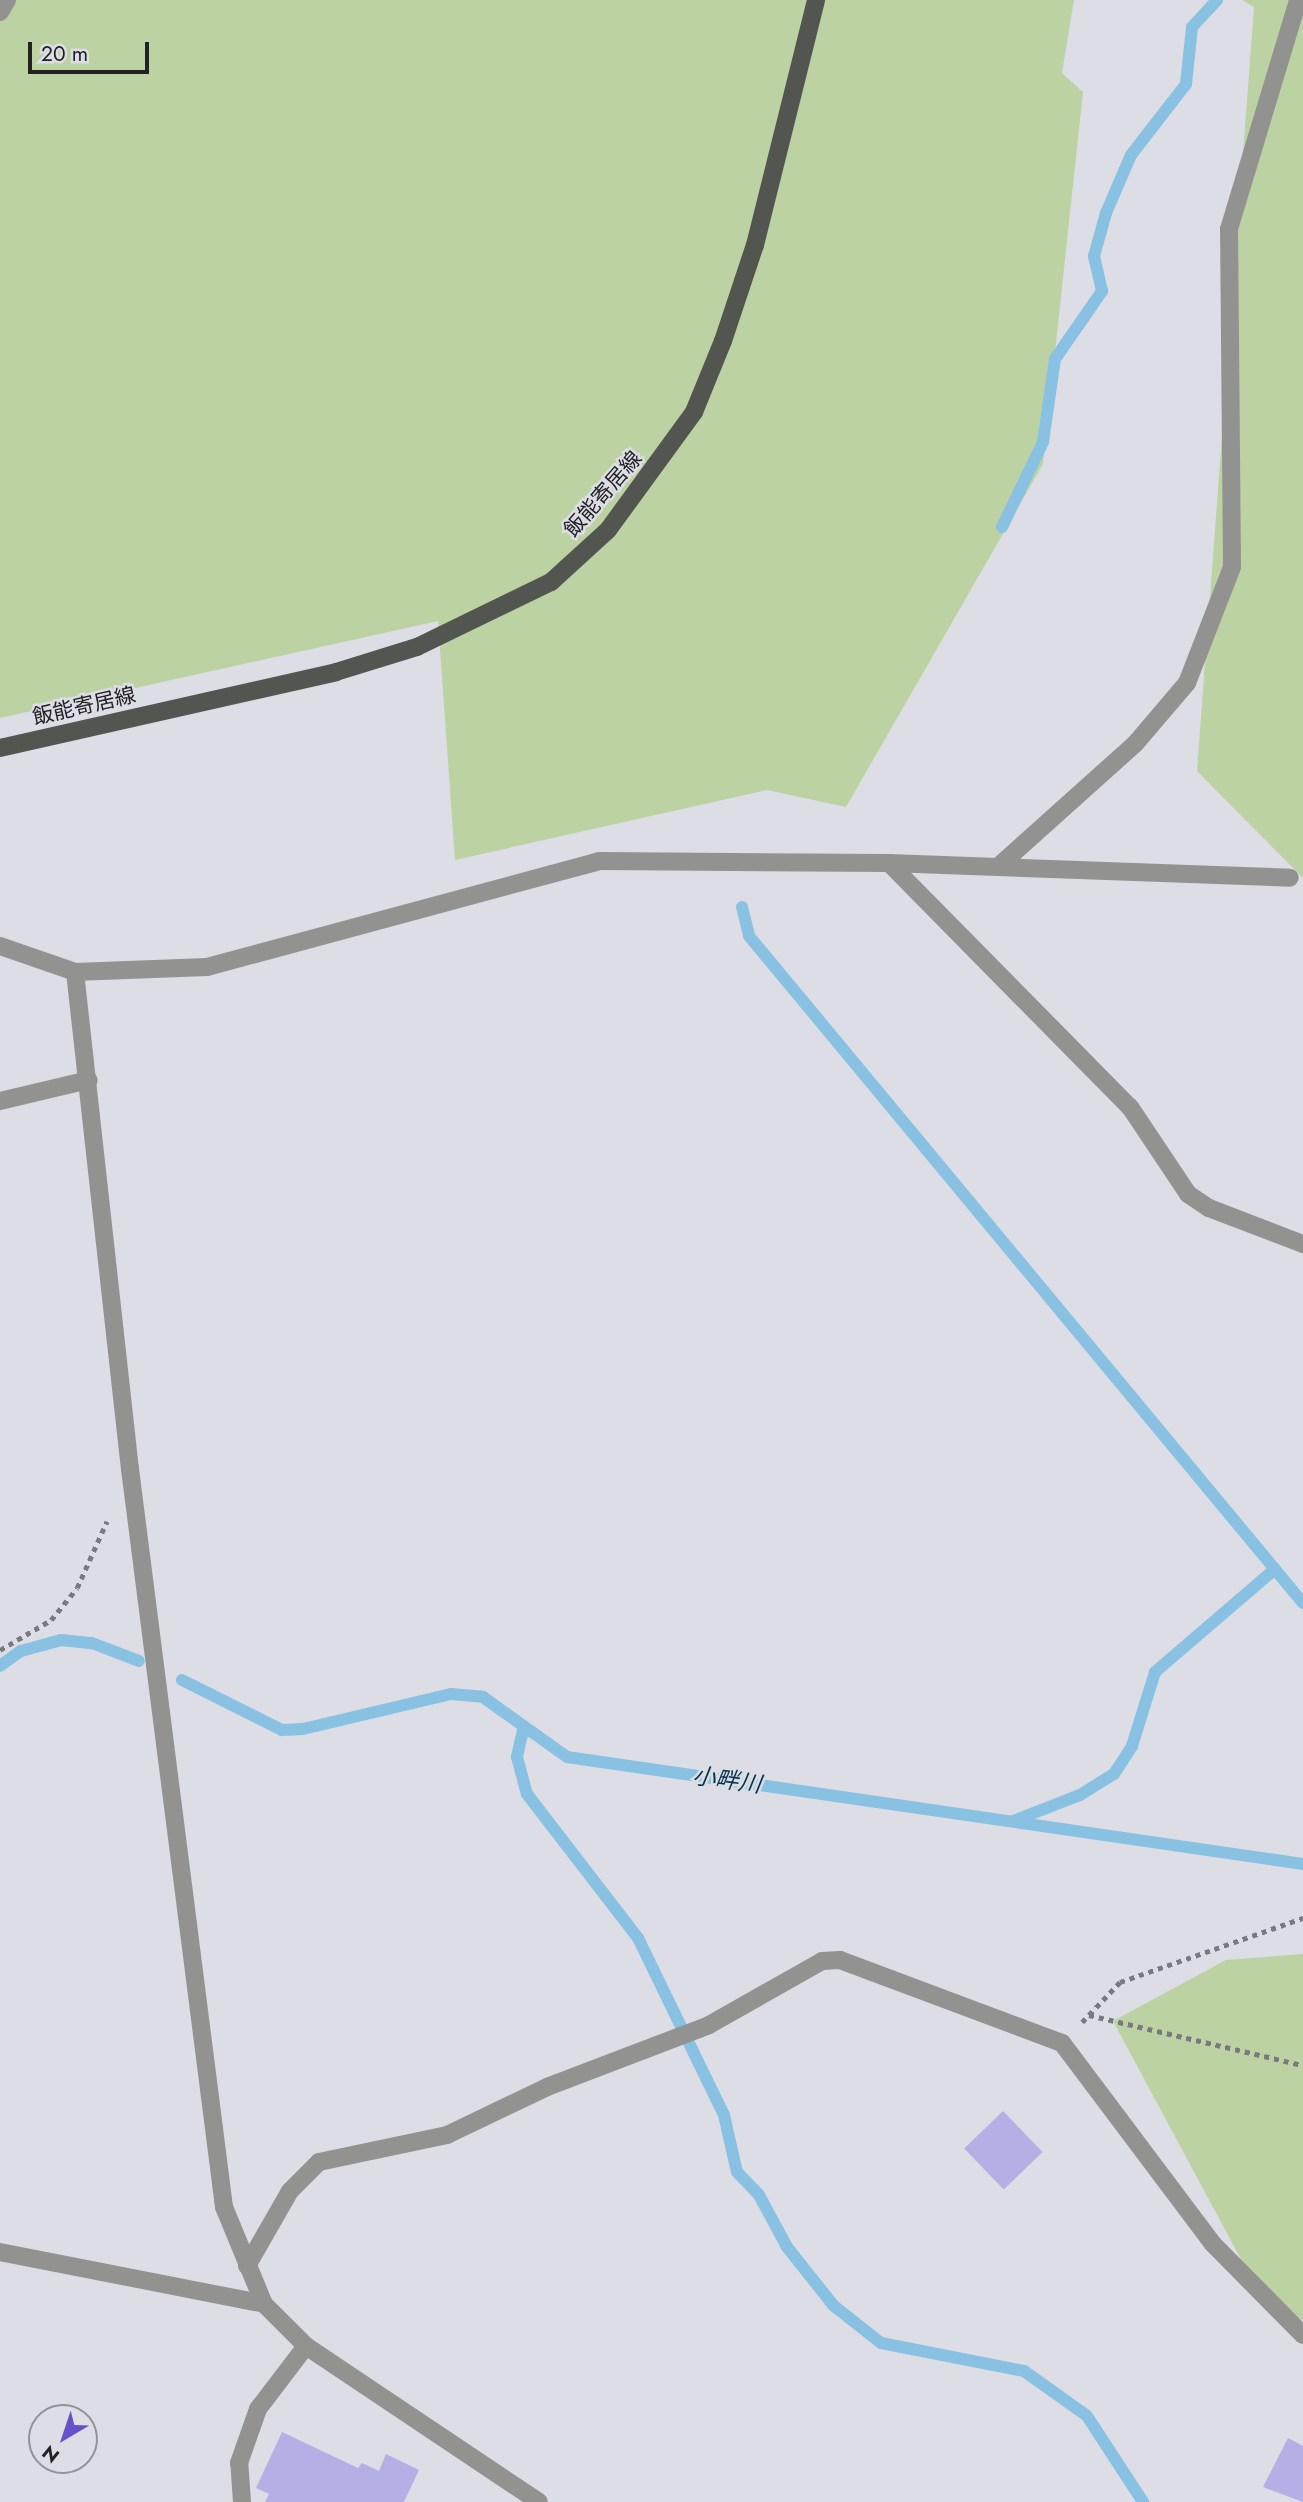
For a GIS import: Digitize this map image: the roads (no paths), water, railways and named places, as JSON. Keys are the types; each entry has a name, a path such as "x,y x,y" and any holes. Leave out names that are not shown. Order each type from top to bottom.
{"main road":[{"name":"飯能寄居線","path":"0,748 336,671 417,647 551,582 598,539 659,465 694,412 723,341 755,245 816,0"}],"street":[{"path":"0,12 7,0"},
{"path":"1000,865 1135,744 1187,682 1232,567 1229,229 1298,0"},
{"path":"0,946 75,972 207,967 599,861 1000,865 1290,878"},
{"path":"889,863 1130,1107 1188,1194 1209,1208 1303,1244"},
{"path":"75,972 130,1469 224,2207 264,2304 306,2346 539,2502"},
{"path":"0,1101 89,1080"},
{"path":"247,2266 290,2191 319,2162 447,2135 547,2087 709,2025 822,1961 868,1966 1062,2043 1213,2244 1303,2335"},
{"path":"0,2252 264,2304"},
{"path":"242,2502 239,2463 257,2409 306,2346"}],"waterway":[{"path":"1002,527 1043,442 1055,359 1102,291 1094,256 1106,213 1131,155 1186,84 1192,27 1217,0"},
{"path":"742,907 749,936 1303,1603"},
{"path":"1013,1821 1080,1795 1114,1774 1132,1746 1155,1672 1275,1569"},
{"name":"小畔川","path":"0,1666 21,1651 61,1640 92,1643 139,1661"},
{"name":"小畔川","path":"182,1680 282,1730 303,1729 451,1694 483,1697 567,1757 1303,1864"},
{"path":"524,1726 517,1757 527,1794 638,1938 724,2115 737,2172 759,2195 787,2247 834,2306 881,2343 1024,2371 1087,2416 1143,2502"}]}
